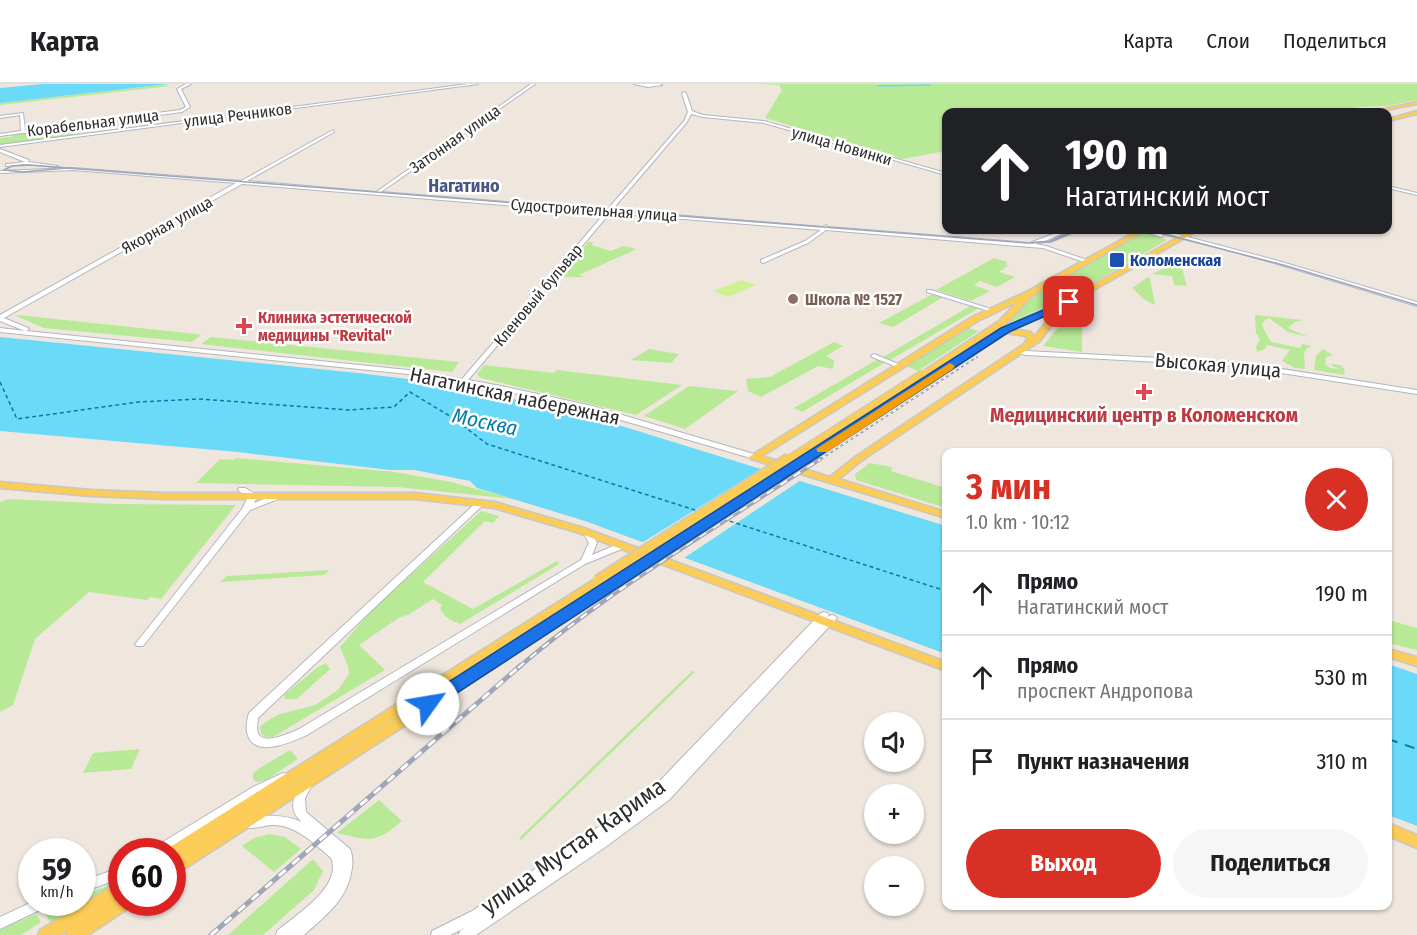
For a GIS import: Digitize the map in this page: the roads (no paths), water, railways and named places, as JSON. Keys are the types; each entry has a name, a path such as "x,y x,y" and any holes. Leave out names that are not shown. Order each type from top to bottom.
{"main road":[{"path":"1391,108 1417,103"},
{"path":"1392,111 1417,112"},
{"path":"1392,112 1404,114 1402,116"},
{"path":"1392,119 1417,112"},
{"path":"1392,120 1417,118"},
{"path":"754,457 991,310 1029,294 1135,234"},
{"path":"832,480 858,459 1038,338 1060,309 1069,302 1188,234"},
{"path":"928,376 1002,323 1029,294"},
{"path":"186,861 603,585 928,376 1002,332 1069,302"},
{"path":"962,327 972,324 980,325 987,328 986,333"},
{"path":"1002,332 1012,330 1025,333 1030,337 1028,344"},
{"path":"771,446 767,456 776,464"},
{"name":"Нагатинская набережная","path":"754,457 942,514"},
{"path":"0,479 109,488 247,493 418,492 468,496 512,504 576,524 942,665"},
{"path":"0,485 106,494 232,496 247,493 279,496 416,496 481,503 508,508 588,534 942,659"},
{"path":"186,845 603,585"},
{"path":"1392,654 1417,662"},
{"path":"1392,832 1417,842"},
{"path":"46,935 108,896"},
{"path":"74,935 108,913"}],"street":[{"name":"Корабельная улица","path":"0,135 180,111 188,107 179,89 189,84"},
{"name":"улица Речников","path":"0,148 476,84"},
{"name":"Затонная улица","path":"378,192 533,84"},
{"path":"638,84 659,86 657,84"},
{"path":"684,93 690,112"},
{"name":"улица Новинки","path":"690,112 704,116 737,118 778,127 942,174"},
{"name":"Кленовый бульвар","path":"464,381 686,121 690,112"},
{"name":"Корабельная улица","path":"0,117 22,114 23,132"},
{"name":"улица Новинки","path":"686,121 704,116"},
{"name":"Якорная улица","path":"2,320 333,131"},
{"path":"0,148 21,159 62,168"},
{"path":"3,169 21,159"},
{"path":"3,169 41,165"},
{"name":"Судостроительная улица","path":"3,169 62,168 1043,244 1059,234"},
{"path":"1392,188 1417,194"},
{"path":"763,261 807,240 826,227"},
{"path":"1132,236 1152,234 1168,238 1170,241 1168,245"},
{"path":"1162,234 1287,266 1417,305"},
{"path":"1169,234 1181,238"},
{"path":"1043,244 1087,261"},
{"path":"1051,282 1053,286 1062,291 1086,291"},
{"path":"929,291 991,310"},
{"path":"2,320 35,333"},
{"path":"15,331 24,328"},
{"name":"Нагатинская набережная","path":"0,330 398,371 464,381 589,408 754,457"},
{"name":"Высокая улица","path":"1018,351 1237,364 1417,392"},
{"path":"874,356 899,366"},
{"path":"140,644 246,510 252,499 247,493"},
{"path":"232,496 243,501 246,510"},
{"path":"246,510 261,501 279,496"},
{"path":"481,503 253,716 252,736 258,741 270,744 303,732 584,562 621,546"},
{"path":"584,562 593,543 588,534"},
{"name":"улица Мустая Карима","path":"437,935 477,915 657,791 826,619"},
{"name":"улица Мустая Карима","path":"465,935 665,797 826,619"},
{"path":"180,838 257,790 326,756"},
{"path":"295,934 338,895 348,869 346,853 300,814 299,798 308,781"},
{"path":"234,830 259,821 289,820 337,855 340,870 331,889 282,935"},
{"path":"0,923 18,914"}],"water":[{"path":"43,84 169,84 0,103 0,88"},
{"name":"Москва","path":"0,337 416,380 418,383 470,392 478,391 586,415 942,525 942,653 585,521 477,488 470,481 415,470 390,470 238,452 0,431"},
{"path":"1392,665 1417,674 1417,826 1392,817"}],"waterway":[{"path":"878,86 930,85"}],"tram line":[{"path":"30,165 1027,243 67,168 23,172 4,170 12,166 30,165"},
{"path":"1027,243 1050,241 1066,234"},
{"path":"1027,243 1051,242 1070,234"},
{"path":"1163,234 1287,266 1417,305"}],"railway":[{"path":"818,461 977,357"},
{"path":"518,668 628,584 820,459"},
{"path":"211,935 520,666"}],"place":[{"name":"Коломенская","path":"1117,260"},
{"name":"Школа № 1527","path":"793,299"},
{"name":"Клиника эстетической медицины \"Revital\"","path":"244,326"},
{"name":"Медицинский центр в Коломенском","path":"1144,392"}],"district":[{"name":"Нагатино","path":"464,186"}]}
